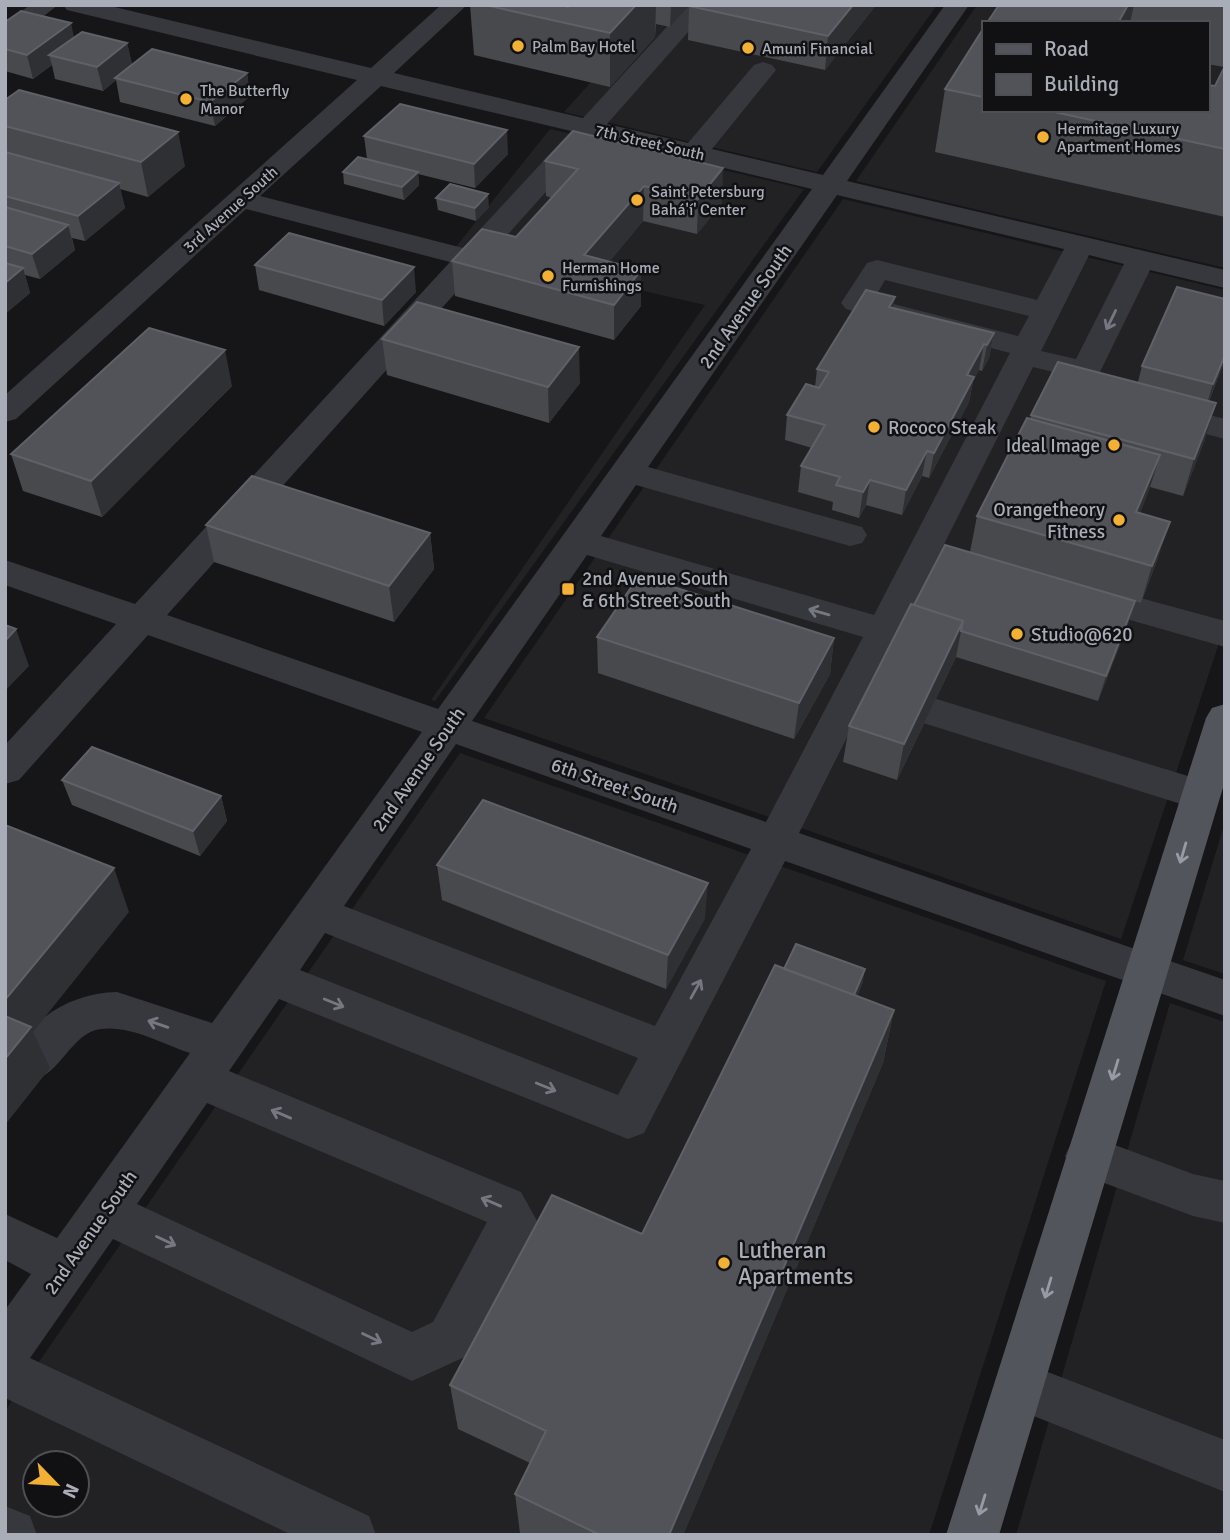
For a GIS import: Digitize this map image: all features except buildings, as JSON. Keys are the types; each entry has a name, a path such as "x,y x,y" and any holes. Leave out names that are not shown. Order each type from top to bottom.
{"main road":[{"path":"972,1535 1225,718"}],"street":[{"path":"5,34 46,5"},
{"name":"7th Street South","path":"75,5 1225,279"},
{"name":"3rd Avenue South","path":"5,412 454,5"},
{"path":"5,770 700,5"},
{"name":"2nd Avenue South","path":"5,1352 957,5"},
{"path":"694,153 762,70"},
{"path":"241,199 470,259"},
{"path":"271,977 628,1119 776,841 866,691 884,631 937,554 1022,360 1080,245"},
{"path":"1022,360 1086,371 1141,259"},
{"path":"1047,311 877,269 856,303 1022,360 1093,396"},
{"path":"1132,405 1225,429"},
{"path":"627,472 850,535"},
{"path":"579,541 884,631"},
{"name":"6th Street South","path":"5,572 1225,998"},
{"path":"1054,587 1225,634"},
{"path":"930,711 1200,795"},
{"path":"316,912 664,1049"},
{"path":"32,1060 66,1022 81,1013 117,1010 211,1063 504,1207 513,1221 450,1339 412,1357 104,1212"},
{"path":"1088,1156 1193,1195 1225,1202"},
{"path":"5,1236 65,1267"},
{"path":"5,1372 349,1535"},
{"path":"1019,1386 1225,1466"},
{"path":"5,1532 11,1535"}],"shaded area":[{"path":"660,5 937,5 817,172 564,112"},
{"path":"977,5 1225,5 1225,268 856,181"},
{"path":"550,129 804,189 435,701 431,700 705,305 455,248"},
{"path":"843,199 1225,290 1225,625 1121,939 484,718"},
{"path":"460,753 1106,981 929,1535 5,1535 5,1411"},
{"path":"1225,822 1225,974 1183,960"},
{"path":"1170,1003 1225,1022 1225,1535 1016,1535"}],"place":[{"name":"Palm Bay Hotel","path":"518,46"},
{"name":"Amuni Financial","path":"748,48"},
{"name":"The Butterfly Manor","path":"186,99"},
{"name":"Hermitage Luxury Apartment Homes","path":"1043,137"},
{"name":"Saint Petersburg Bahá'í' Center","path":"637,200"},
{"name":"Herman Home Furnishings","path":"548,276"},
{"name":"Rococo Steak","path":"874,427"},
{"name":"Ideal Image","path":"1114,445"},
{"name":"Orangetheory Fitness","path":"1119,520"},
{"name":"2nd Avenue South & 6th Street South","path":"568,589"},
{"name":"Studio@620","path":"1017,634"},
{"name":"Lutheran Apartments","path":"724,1263"}]}
